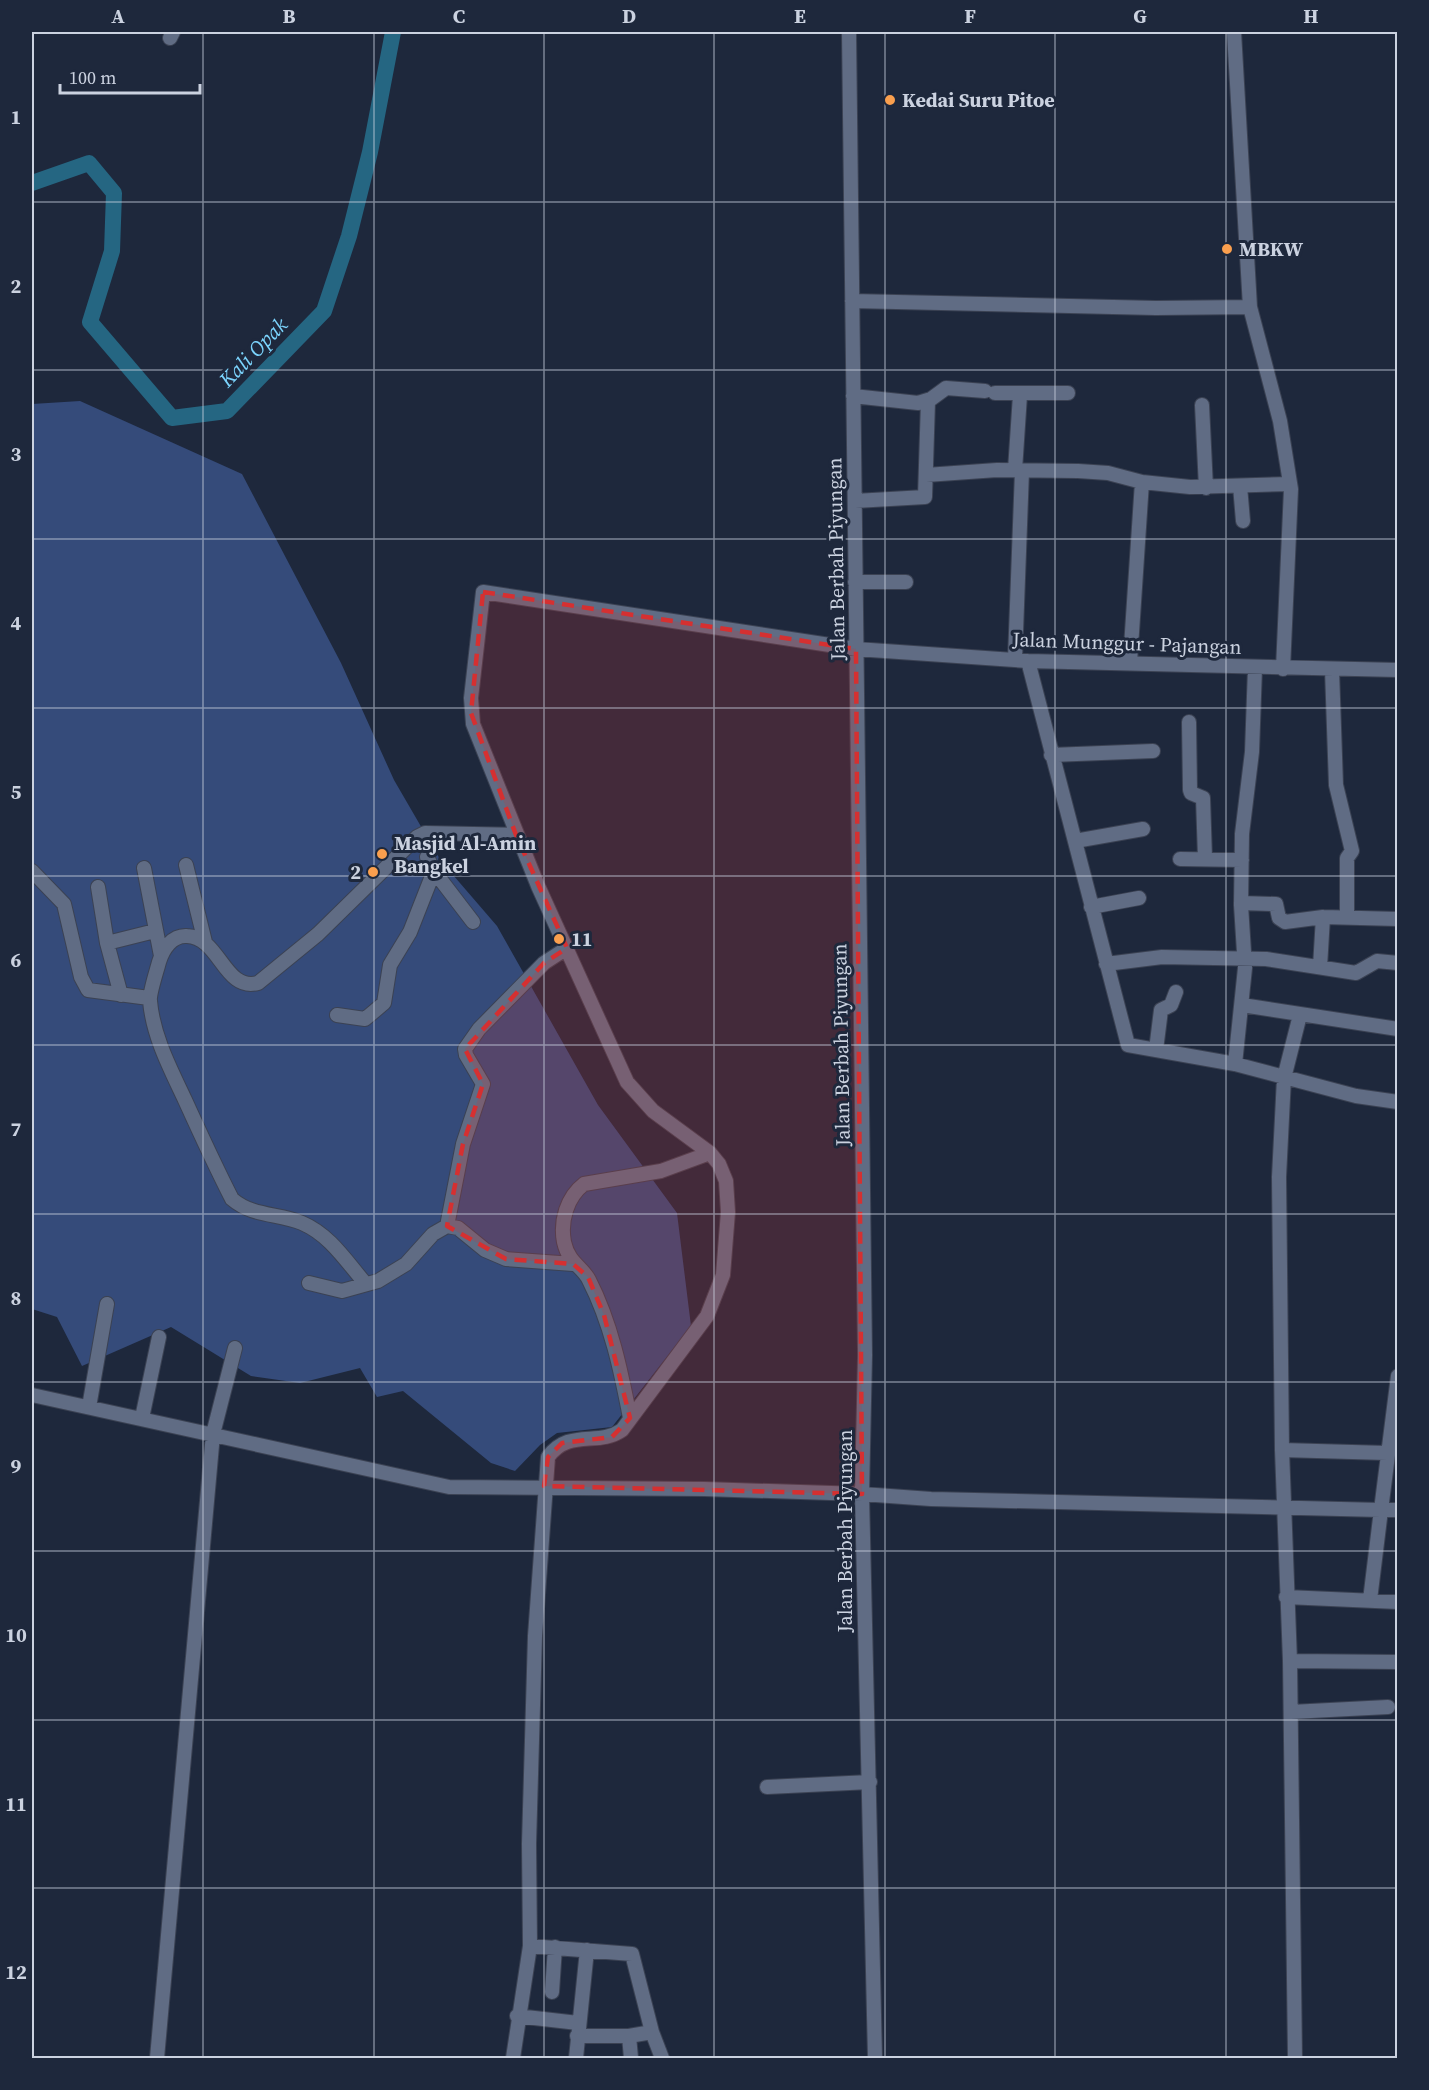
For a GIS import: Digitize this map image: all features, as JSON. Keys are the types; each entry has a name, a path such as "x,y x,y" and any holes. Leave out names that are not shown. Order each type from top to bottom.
{"street":[{"name":"Jalan Berbah Piyungan","path":"849,32 864,1331 862,1494 875,2058"},
{"path":"1234,32 1250,307 1280,421 1290,484 1282,669"},
{"path":"852,302 1156,308 1250,307"},
{"path":"853,396 918,404 928,401 946,388 1020,395 1068,393"},
{"path":"1020,395 1021,660 1075,841 1128,1045 1235,1064 1284,1078 1398,1102"},
{"path":"855,501 925,497 928,401"},
{"path":"1202,405 1206,488"},
{"path":"926,475 1019,471 1108,472 1142,482 1206,488 1290,484"},
{"path":"1130,662 1142,482"},
{"path":"1240,486 1243,521"},
{"path":"855,582 906,582"},
{"name":"Jalan Munggur - Pajangan","path":"516,835 471,713 483,592 856,649 1021,660 1282,669 1398,670"},
{"path":"1235,1064 1245,959 1241,903 1242,860 1245,803 1252,752 1255,668"},
{"path":"1332,670 1336,785 1352,851 1347,858 1347,918"},
{"path":"1189,722 1190,790 1191,793 1203,798 1205,858"},
{"path":"1051,755 1153,751"},
{"path":"1075,841 1143,829"},
{"path":"186,865 205,942 237,981 248,984 258,983 318,934 417,837 424,833 516,835 627,1082 653,1111 710,1153 719,1164 726,1181 729,1212 723,1275 707,1316 622,1430 612,1437 587,1437 562,1443 548,1457 544,1486 535,1636 529,1844 530,1946 517,2016 513,2058"},
{"path":"427,857 434,871 473,922"},
{"path":"1180,859 1242,860"},
{"path":"144,868 161,956"},
{"path":"32,871 64,904 85,987 92,992 149,998"},
{"path":"337,1015 365,1019 384,1003 390,966 410,932 434,871"},
{"path":"98,887 107,943 121,995"},
{"path":"1091,907 1139,898"},
{"path":"1241,903 1276,904 1279,918 1285,921 1323,917 1398,919"},
{"path":"1320,968 1323,917"},
{"path":"107,943 155,931"},
{"path":"205,942 184,935 167,945 161,956 149,998 155,1030 165,1057 232,1199 252,1211 310,1226 330,1241 365,1283"},
{"path":"517,981 529,968 565,945"},
{"path":"447,1226 463,1144 483,1084 466,1055 465,1049 479,1029 565,945"},
{"path":"1106,964 1162,957 1266,959 1356,973 1377,961 1398,963"},
{"path":"1156,1050 1161,1010 1171,1005 1176,992"},
{"path":"1242,1005 1398,1029"},
{"path":"1295,2058 1290,1661 1281,1450 1279,1177 1284,1078 1300,1015"},
{"path":"630,1418 620,1364 604,1315 588,1277 573,1264 564,1243 567,1207 575,1191 584,1184 669,1169 710,1153"},
{"path":"309,1283 342,1291 391,1274 406,1264 433,1234 447,1226 458,1228 485,1250 506,1259 573,1264"},
{"path":"89,1407 107,1304"},
{"path":"142,1419 159,1337"},
{"path":"157,2058 213,1434 235,1348"},
{"path":"1370,1600 1398,1376"},
{"path":"32,1395 213,1434 345,1466 449,1487 544,1486 862,1494 931,1499 1398,1510"},
{"path":"1281,1450 1387,1453"},
{"path":"1286,1597 1398,1602"},
{"path":"1290,1661 1398,1662"},
{"path":"1291,1712 1388,1707"},
{"path":"767,1787 870,1782"},
{"path":"530,1946 632,1954 652,2032 662,2058"},
{"path":"552,1992 555,1947"},
{"path":"576,2058 587,1950"},
{"path":"517,2016 578,2029 629,2036 652,2032"},
{"path":"629,2036 631,2058"}],"highlighted area":[{"path":"483,592 856,649 862,1494 544,1486 548,1457 562,1443 612,1437 630,1418 604,1315 588,1277 573,1264 506,1259 447,1226 463,1144 483,1084 465,1049 544,963 567,948 516,835 471,713"}],"shaded area":[{"path":"80,401 242,474 341,663 394,780 441,861 497,926 598,1105 677,1213 691,1326 612,1427 557,1433 540,1445 515,1471 491,1463 403,1391 377,1397 360,1368 300,1383 251,1376 171,1327 82,1366 57,1317 32,1309 32,404"}],"waterway":[{"name":"Kali Opak","path":"32,183 89,163 114,193 112,251 90,322 172,418 227,411 324,311 349,236 370,152 393,32"}],"place":[{"name":"Kedai Suru Pitoe","path":"890,100"},
{"name":"MBKW","path":"1227,249"},
{"name":"Masjid Al-Amin Bangkel","path":"382,854"},
{"name":"2","path":"373,872"},
{"name":"11","path":"559,939"}]}
